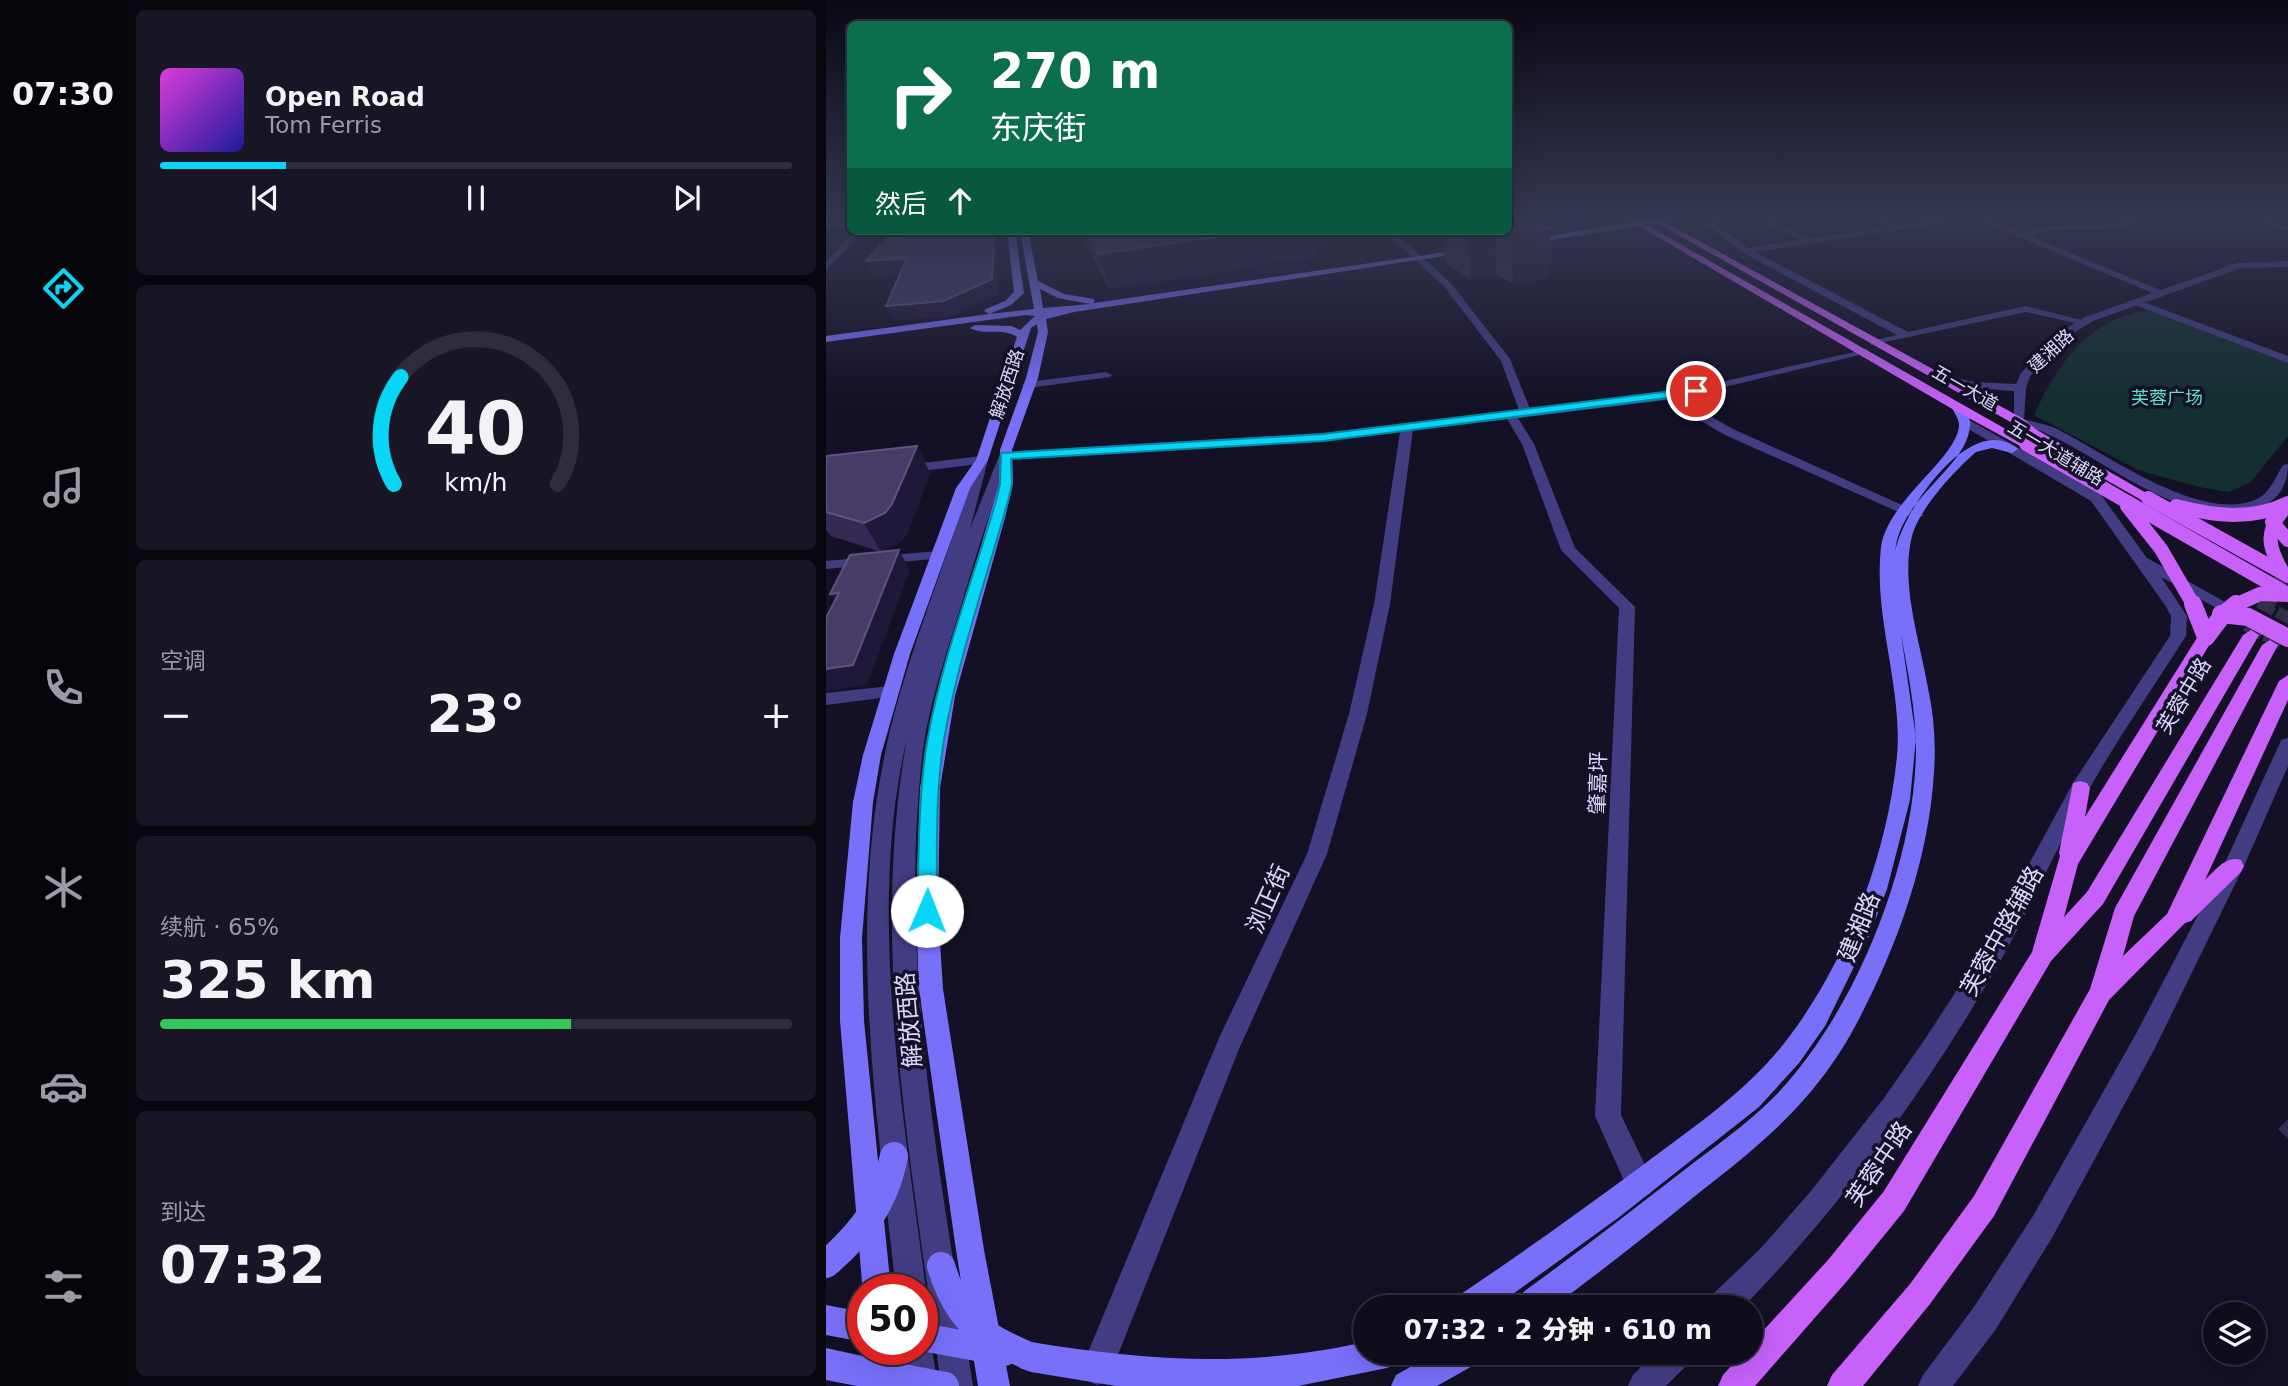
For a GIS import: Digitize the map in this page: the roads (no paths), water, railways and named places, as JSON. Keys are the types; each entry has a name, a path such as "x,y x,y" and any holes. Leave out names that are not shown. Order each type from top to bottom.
{"main road":[{"path":"958,321 996,308 1017,296 1018,280"},
{"name":"解放西路","path":"994,1386 931,989 927,884 930,788 936,740 946,696 1004,495 1005,456 1043,332 1034,280"},
{"path":"1035,283 1054,293 1076,299 1126,302 1278,280"},
{"name":"五一大道","path":"1748,280 1961,414"},
{"name":"五一大道","path":"1762,280 2018,421 2024,442 2288,594"},
{"name":"解放西路","path":"875,1274 853,1034 851,938 863,802 890,692 962,488 982,460 1028,324 1038,311 1126,302"},
{"path":"826,339 1038,311"},
{"path":"826,345 1009,320 1038,311"},
{"path":"947,328 1004,328 1017,331 1022,336"},
{"name":"建湘路","path":"1545,1295 1712,1167 1785,1105 1827,1051 1855,1006 1881,946 1904,879 1917,830 1927,761 1902,556 1905,535 1912,510 1958,444 1966,427 1961,414"},
{"name":"五一大道","path":"2024,442 2148,498 2284,575"},
{"name":"建湘路","path":"1486,1295 1640,1184 1764,1085 1805,1034 1831,993 1857,937 1895,824 1906,756 1903,707 1891,628 1886,554 1891,531 1971,448 1987,443 2024,442"},
{"path":"2108,490 2142,524 2199,615 2206,637"},
{"path":"2148,498 2197,511 2241,517 2263,514 2288,503"},
{"path":"2221,614 2240,601 2266,595 2288,594 2284,575 2270,551 2268,535 2272,522 2288,503"},
{"path":"2272,522 2288,540"},
{"path":"2238,564 2284,575"},
{"path":"1843,1386 1920,1294 1984,1206 2101,992 2123,915 2282,642 2252,617 2221,614"},
{"name":"芙蓉中路","path":"2043,954 2068,862 2221,614"},
{"name":"芙蓉中路","path":"1734,1386 1838,1270 1894,1200 2043,954 2095,898 2251,635"},
{"path":"2175,921 2288,682"},
{"path":"2068,862 2080,788"},
{"path":"2101,992 2234,866"},
{"path":"826,1264 862,1230 880,1205 889,1186 894,1156"},
{"path":"941,1266 952,1299 976,1331 1031,1357"},
{"path":"826,1320 847,1324"},
{"path":"938,1340 1159,1380 1248,1384 1292,1379 1353,1365"},
{"path":"826,1364 929,1384"},
{"path":"1407,1386 1444,1365"}],"street":[{"name":"肇嘉坪","path":"1442,280 1506,360 1517,413 1569,550 1627,607 1608,1116 1640,1184"},
{"path":"1800,280 1907,336"},
{"path":"2128,280 2162,294"},
{"name":"建湘路","path":"2020,388 2025,375 2037,362 2066,333 2084,322 2201,280"},
{"path":"2138,303 2288,360"},
{"path":"1875,343 2026,309 2084,322"},
{"path":"1005,456 1323,437 1667,396 1864,351"},
{"path":"1028,385 1106,375"},
{"path":"1935,376 1974,385 2020,388 2018,421"},
{"path":"1693,392 1695,406 1712,418 1912,510"},
{"path":"1667,396 1729,432 1912,510"},
{"name":"五一大道辅路","path":"1961,414 2024,442 2096,498 2120,528"},
{"name":"五一大道辅路","path":"2018,421 2046,429 2160,491 2186,501 2237,508"},
{"name":"浏正街","path":"1097,1369 1228,1046 1317,854 1358,714 1382,604 1407,427"},
{"name":"解放西路","path":"909,1274 879,1010 878,928 887,796 894,750 910,688 972,521 1005,456"},
{"path":"891,471 982,460"},
{"name":"解放西路","path":"938,1322 941,1266 914,1084 906,999 903,919 905,846 914,746 972,521 982,460"},
{"path":"2237,508 2253,505 2269,497 2288,468"},
{"path":"2120,528 2186,501"},
{"path":"2237,508 2288,534"},
{"name":"芙蓉中路辅路","path":"1734,1295 1821,1201 1908,1086 1987,962 2080,788 2178,636 2179,616 2120,528"},
{"path":"826,565 938,555"},
{"path":"2143,560 2282,642"},
{"path":"826,699 890,692"},
{"path":"1934,1386 1985,1318 2043,1226 2146,1040 2234,866 2288,745"},
{"name":"解放西路","path":"938,1342 957,1386"},
{"path":"922,1365 929,1384"},
{"path":"1644,1386 1664,1365"}],"tunnel":[{"path":"2267,606 2288,566"},
{"path":"2251,635 2268,604"},
{"path":"2270,645 2288,611"}],"park label":[{"name":"芙蓉广场","path":"2167,398"}]}
